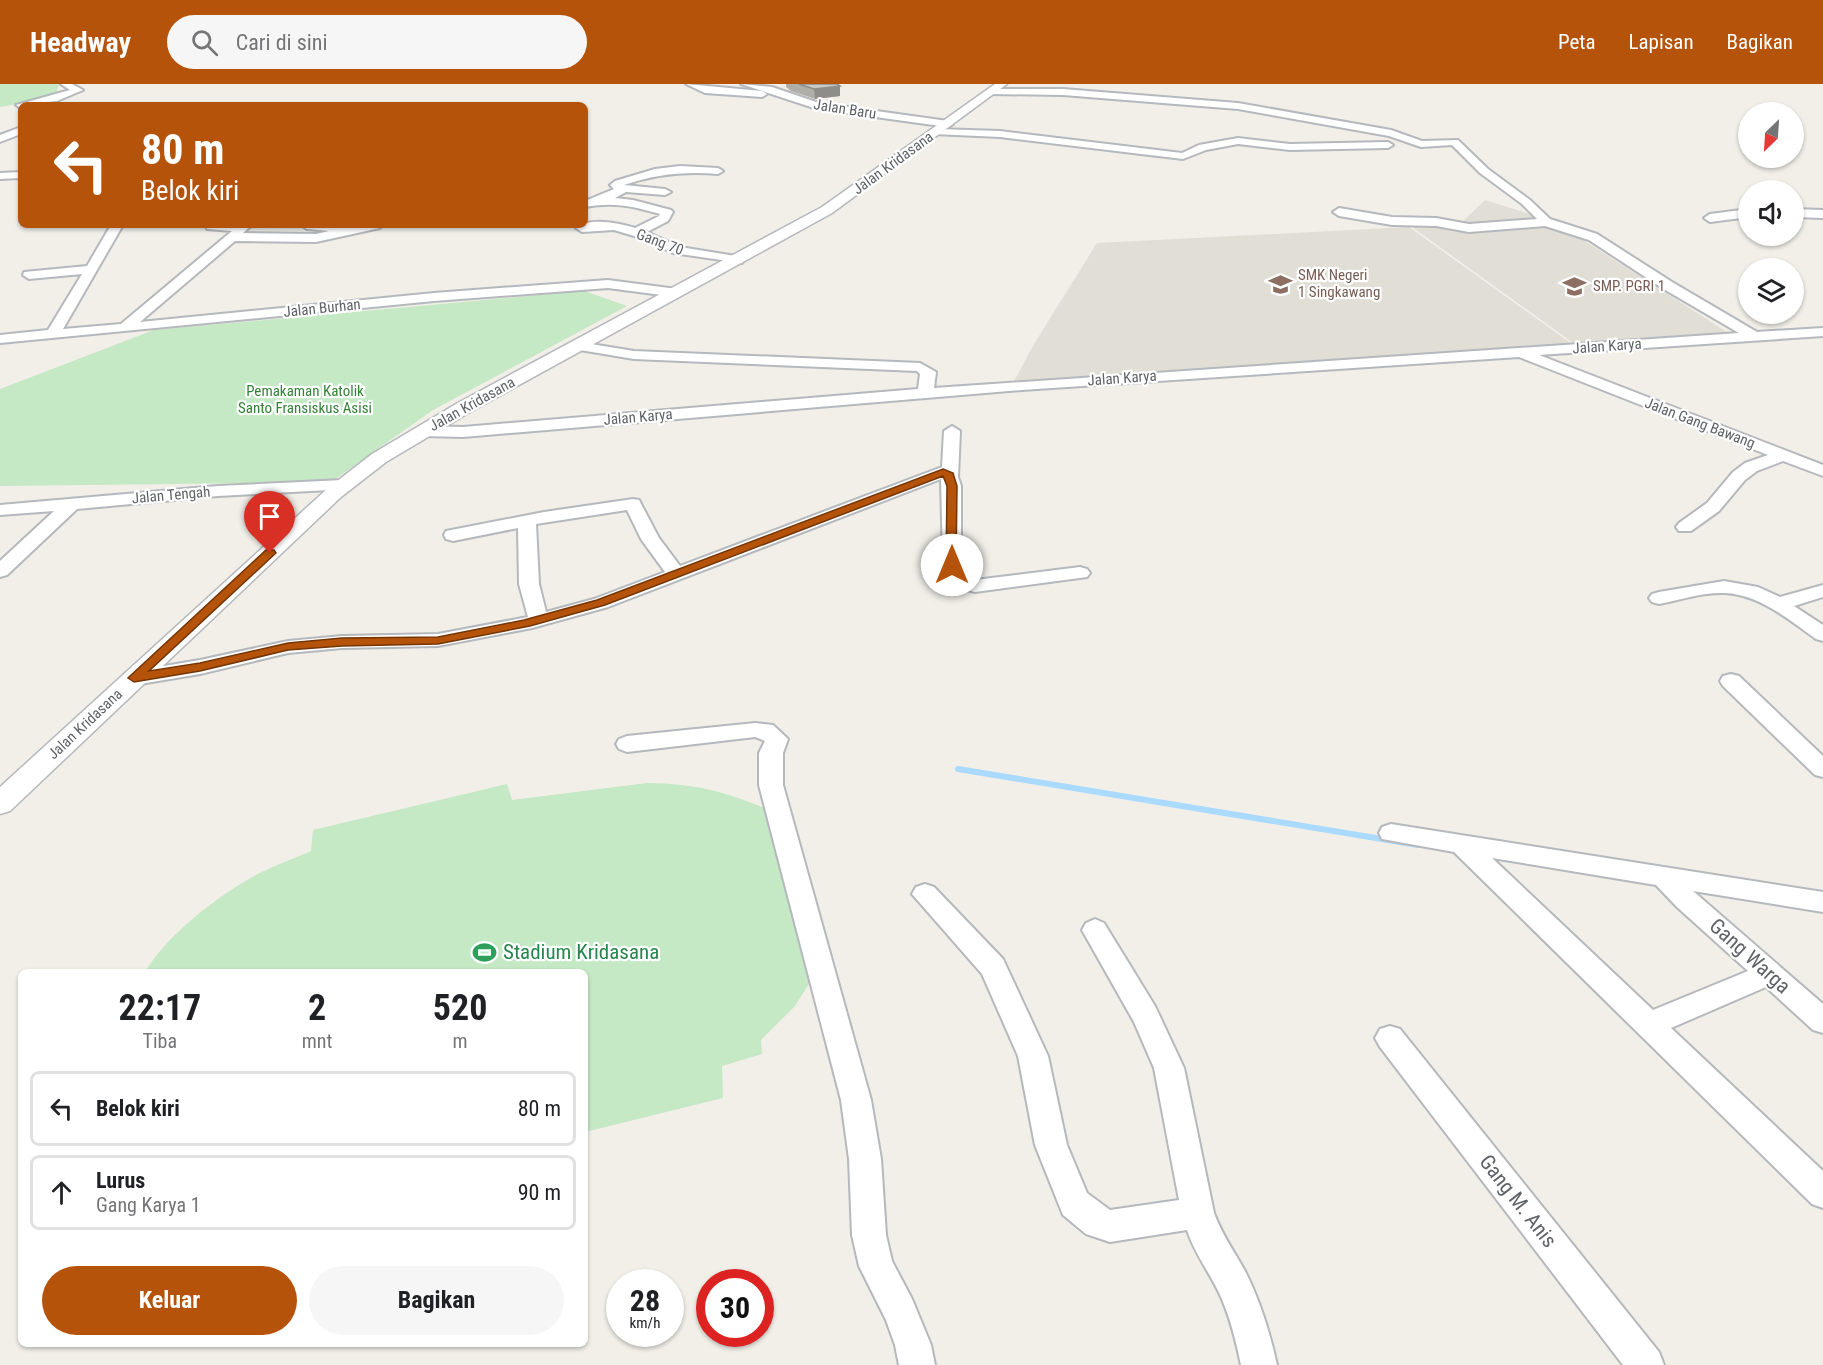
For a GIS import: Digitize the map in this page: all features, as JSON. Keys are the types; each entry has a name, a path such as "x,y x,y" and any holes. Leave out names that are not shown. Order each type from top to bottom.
{"street":[{"path":"38,102 78,90 65,84"},
{"path":"690,84 708,90 784,94"},
{"name":"Jalan Baru","path":"745,84 784,94 817,106 943,128 1185,156 1203,147 1238,141 1290,147 1370,144 1410,147 1454,142 1476,160 1484,171 1526,202 1546,222"},
{"path":"997,88 1238,106 1391,134 1421,144"},
{"name":"Jalan Kridasana","path":"0,804 343,485 379,458 422,431 738,260 849,196 997,88"},
{"path":"0,139 18,131"},
{"path":"665,192 622,188 616,184 674,168 688,167 718,171"},
{"path":"588,203 602,200 622,188"},
{"path":"602,200 633,203 667,212 664,218 637,232"},
{"path":"1710,218 1738,212"},
{"path":"1339,213 1392,221 1436,222 1469,228 1546,222 1593,237 1667,285 1755,337"},
{"path":"1804,213 1823,214"},
{"name":"Gang 70","path":"588,227 609,222 677,250 738,260"},
{"path":"53,334 115,228"},
{"path":"125,328 242,228"},
{"path":"338,228 349,229"},
{"path":"232,237 316,238 356,228"},
{"path":"30,275 91,269"},
{"name":"Jalan Burhan","path":"0,339 434,297 608,284 677,293"},
{"name":"Jalan Karya","path":"422,431 463,432 1044,383 1823,332"},
{"path":"579,346 634,354 920,368 928,372 925,394"},
{"name":"Jalan Gang Bawang","path":"1514,352 1823,471"},
{"path":"952,431 950,476 952,565 957,579 962,583 975,586 1080,573"},
{"path":"1685,527 1713,507 1739,476 1751,467 1783,456"},
{"path":"134,678 200,667 288,646 342,642 438,640 540,620 601,603 939,473 946,473 950,476"},
{"name":"Jalan Tengah","path":"0,510 240,490 343,485"},
{"path":"0,571 72,504"},
{"path":"453,535 633,504 650,539 676,574"},
{"path":"527,521 526,575 531,600 540,620"},
{"path":"1659,598 1724,587 1746,590 1778,604 1823,634"},
{"path":"1778,604 1823,591"},
{"path":"1731,681 1823,769"},
{"path":"627,744 755,730 765,730 777,739 771,753 771,785 856,1100 866,1159 869,1235 876,1266 900,1311 913,1345 917,1365"},
{"path":"1391,833 1469,852 1823,902"},
{"path":"1469,852 1651,1024 1721,1096 1823,1193"},
{"name":"Gang Warga","path":"1669,882 1823,1021"},
{"path":"925,894 984,956 1002,983 1033,1056 1051,1145 1075,1204 1098,1223 1110,1226 1198,1213"},
{"path":"1095,930 1142,1007 1165,1057 1198,1213 1207,1241 1233,1284 1252,1330 1259,1365"},
{"path":"1651,1024 1769,974"},
{"name":"Gang M. Anis","path":"1390,1038 1646,1365"}],"shaded area":[{"name":"SMP. PGRI 1","path":"1485,200 1527,213 1580,238 1730,334 1576,345 1412,227 1441,226 1454,230"},
{"name":"SMK Negeri 1 Singkawang","path":"1409,227 1572,344 1013,383 1034,344 1097,243"}],"green space":[{"path":"0,84 59,84 55,97 0,107"},
{"name":"Pemakaman Katolik Santo Fransiskus Asisi","path":"584,291 627,306 433,410 331,482 0,486 0,389 154,330"},
{"name":"Stadium Kridasana","path":"647,783 682,785 711,790 772,811 815,974 795,1006 761,1040 762,1054 722,1066 723,1098 588,1131 588,969 147,969 176,934 217,900 260,873 311,851 313,830 507,784 512,800"}],"building":[{"path":"799,84 837,84 840,86 814,89"}],"waterway":[{"path":"958,769 1418,845"}],"place":[{"name":"SMK Negeri 1 Singkawang","path":"1280,284"},
{"name":"SMP. PGRI 1","path":"1575,286"},
{"name":"Stadium Kridasana","path":"485,952"}],"route":[{"path":"270,553 134,678 200,667 288,646 342,642 424,642 525,624 601,603 943,472 950,475 952,486 952,565"}]}
